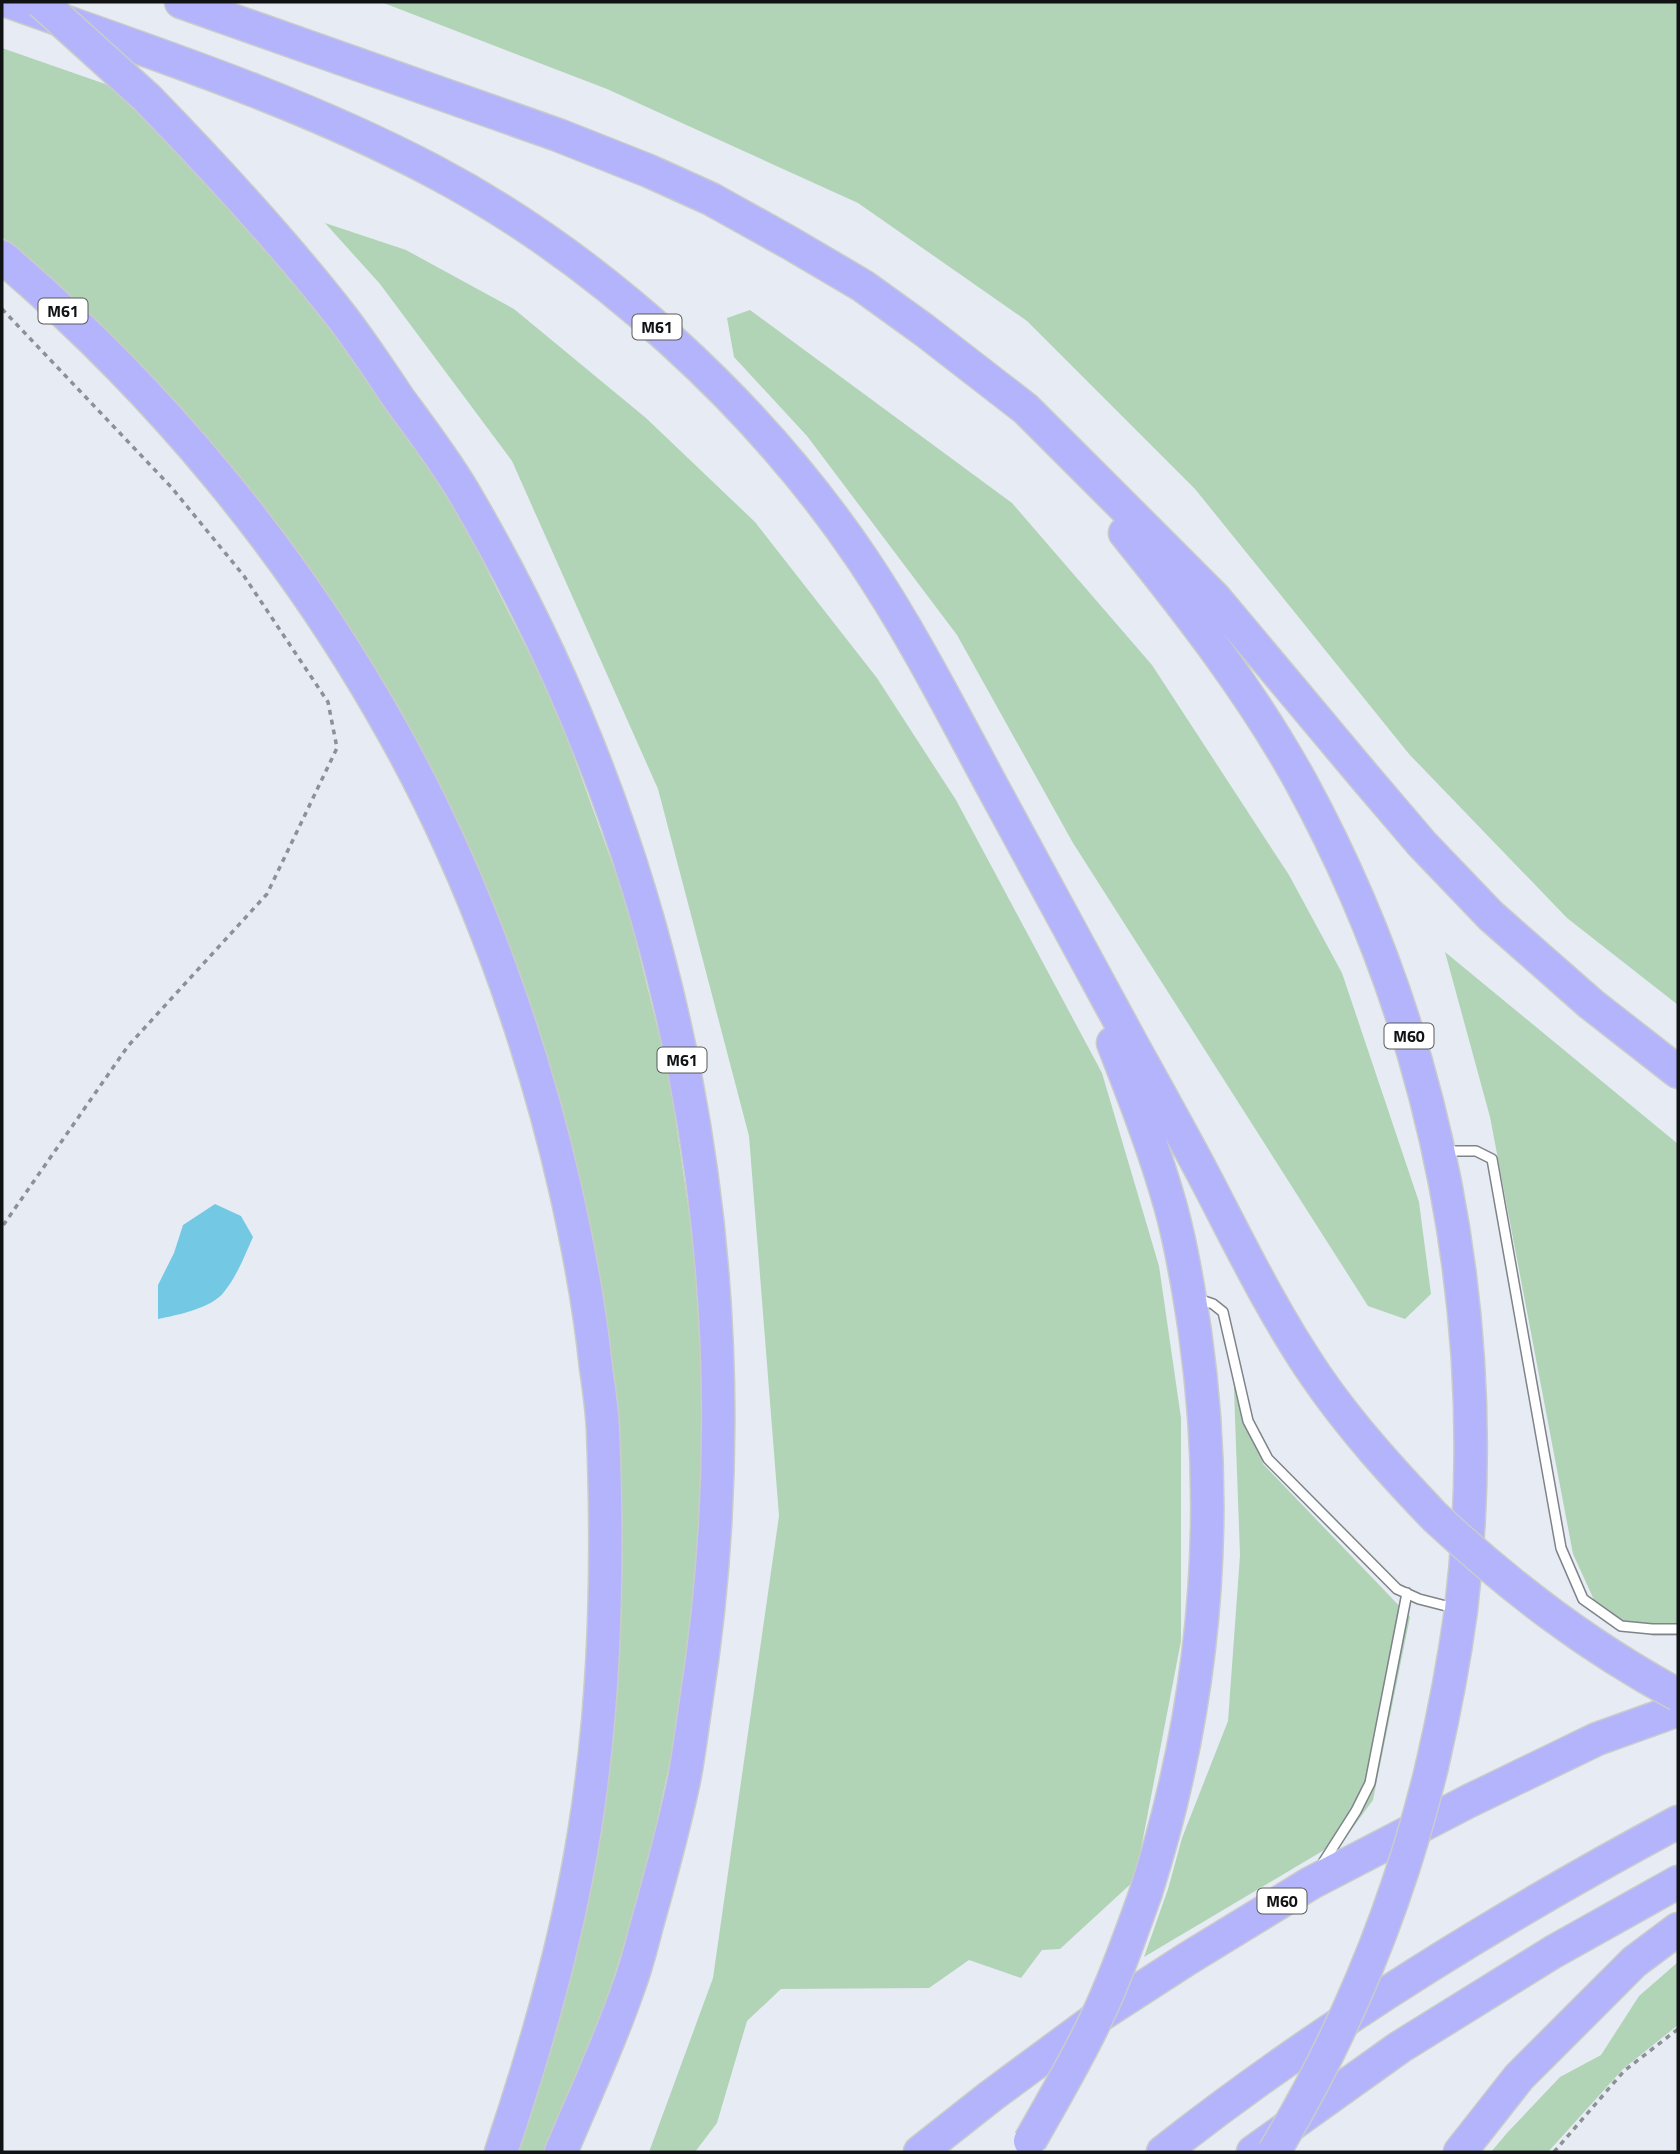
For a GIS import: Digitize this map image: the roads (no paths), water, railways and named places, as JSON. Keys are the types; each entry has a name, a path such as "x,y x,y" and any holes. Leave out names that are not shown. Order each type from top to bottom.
{"highway":[{"name":"M61","path":"10,2 227,80 324,119 437,173 524,226 580,266 660,330 774,445 808,485 861,557 911,634 1066,924"},
{"name":"M61","path":"41,2 147,99 276,236 335,309 460,487 519,593 555,667 601,777 638,890 678,1036 710,1231 717,1335 715,1543 705,1643 684,1780 630,1985 561,2152"},
{"path":"181,2 558,135 649,171 711,199 863,286 1026,409 1214,597 1380,796 1491,916 1582,996 1678,1072"},
{"name":"M61","path":"2,257 69,317 180,431 231,492 332,631 394,733 458,866 519,1021 555,1141 577,1239 591,1322 603,1426 605,1595 601,1692 579,1863 562,1947 528,2073 501,2152"},
{"name":"M60","path":"1026,409 1191,615 1242,686 1300,781 1351,882 1405,1024 1440,1151 1463,1292 1471,1436 1468,1507 1461,1610 1452,1670 1432,1766 1409,1852 1373,1956 1326,2059 1274,2152"},
{"path":"1026,2147 1097,2017 1146,1892 1164,1833 1185,1745 1207,1576 1208,1485 1202,1380 1189,1297 1171,1210 1149,1136 1066,924"},
{"path":"1066,924 1197,1161 1278,1317 1350,1423 1434,1517 1478,1557 1547,1613 1619,1661 1678,1695"},
{"name":"M60","path":"920,2152 1102,2014 1311,1883 1469,1801 1597,1739 1678,1710"},
{"path":"1163,2152 1386,1993 1582,1874 1678,1822"},
{"path":"1253,2152 1400,2047 1553,1952 1678,1882"},
{"path":"1460,2152 1520,2077 1634,1962 1678,1929"}],"lane":[{"path":"1440,1151 1476,1151 1492,1159 1561,1548 1583,1599 1621,1626 1678,1629"},
{"path":"1189,1297 1213,1304 1223,1312 1248,1421 1268,1459 1397,1589 1419,1599 1461,1610"},
{"path":"1311,1883 1356,1811 1370,1783 1407,1593"}],"water":[{"path":"215,1204 241,1216 253,1237 240,1265 219,1298 194,1310 158,1319 158,1285 174,1253 183,1225"}]}
